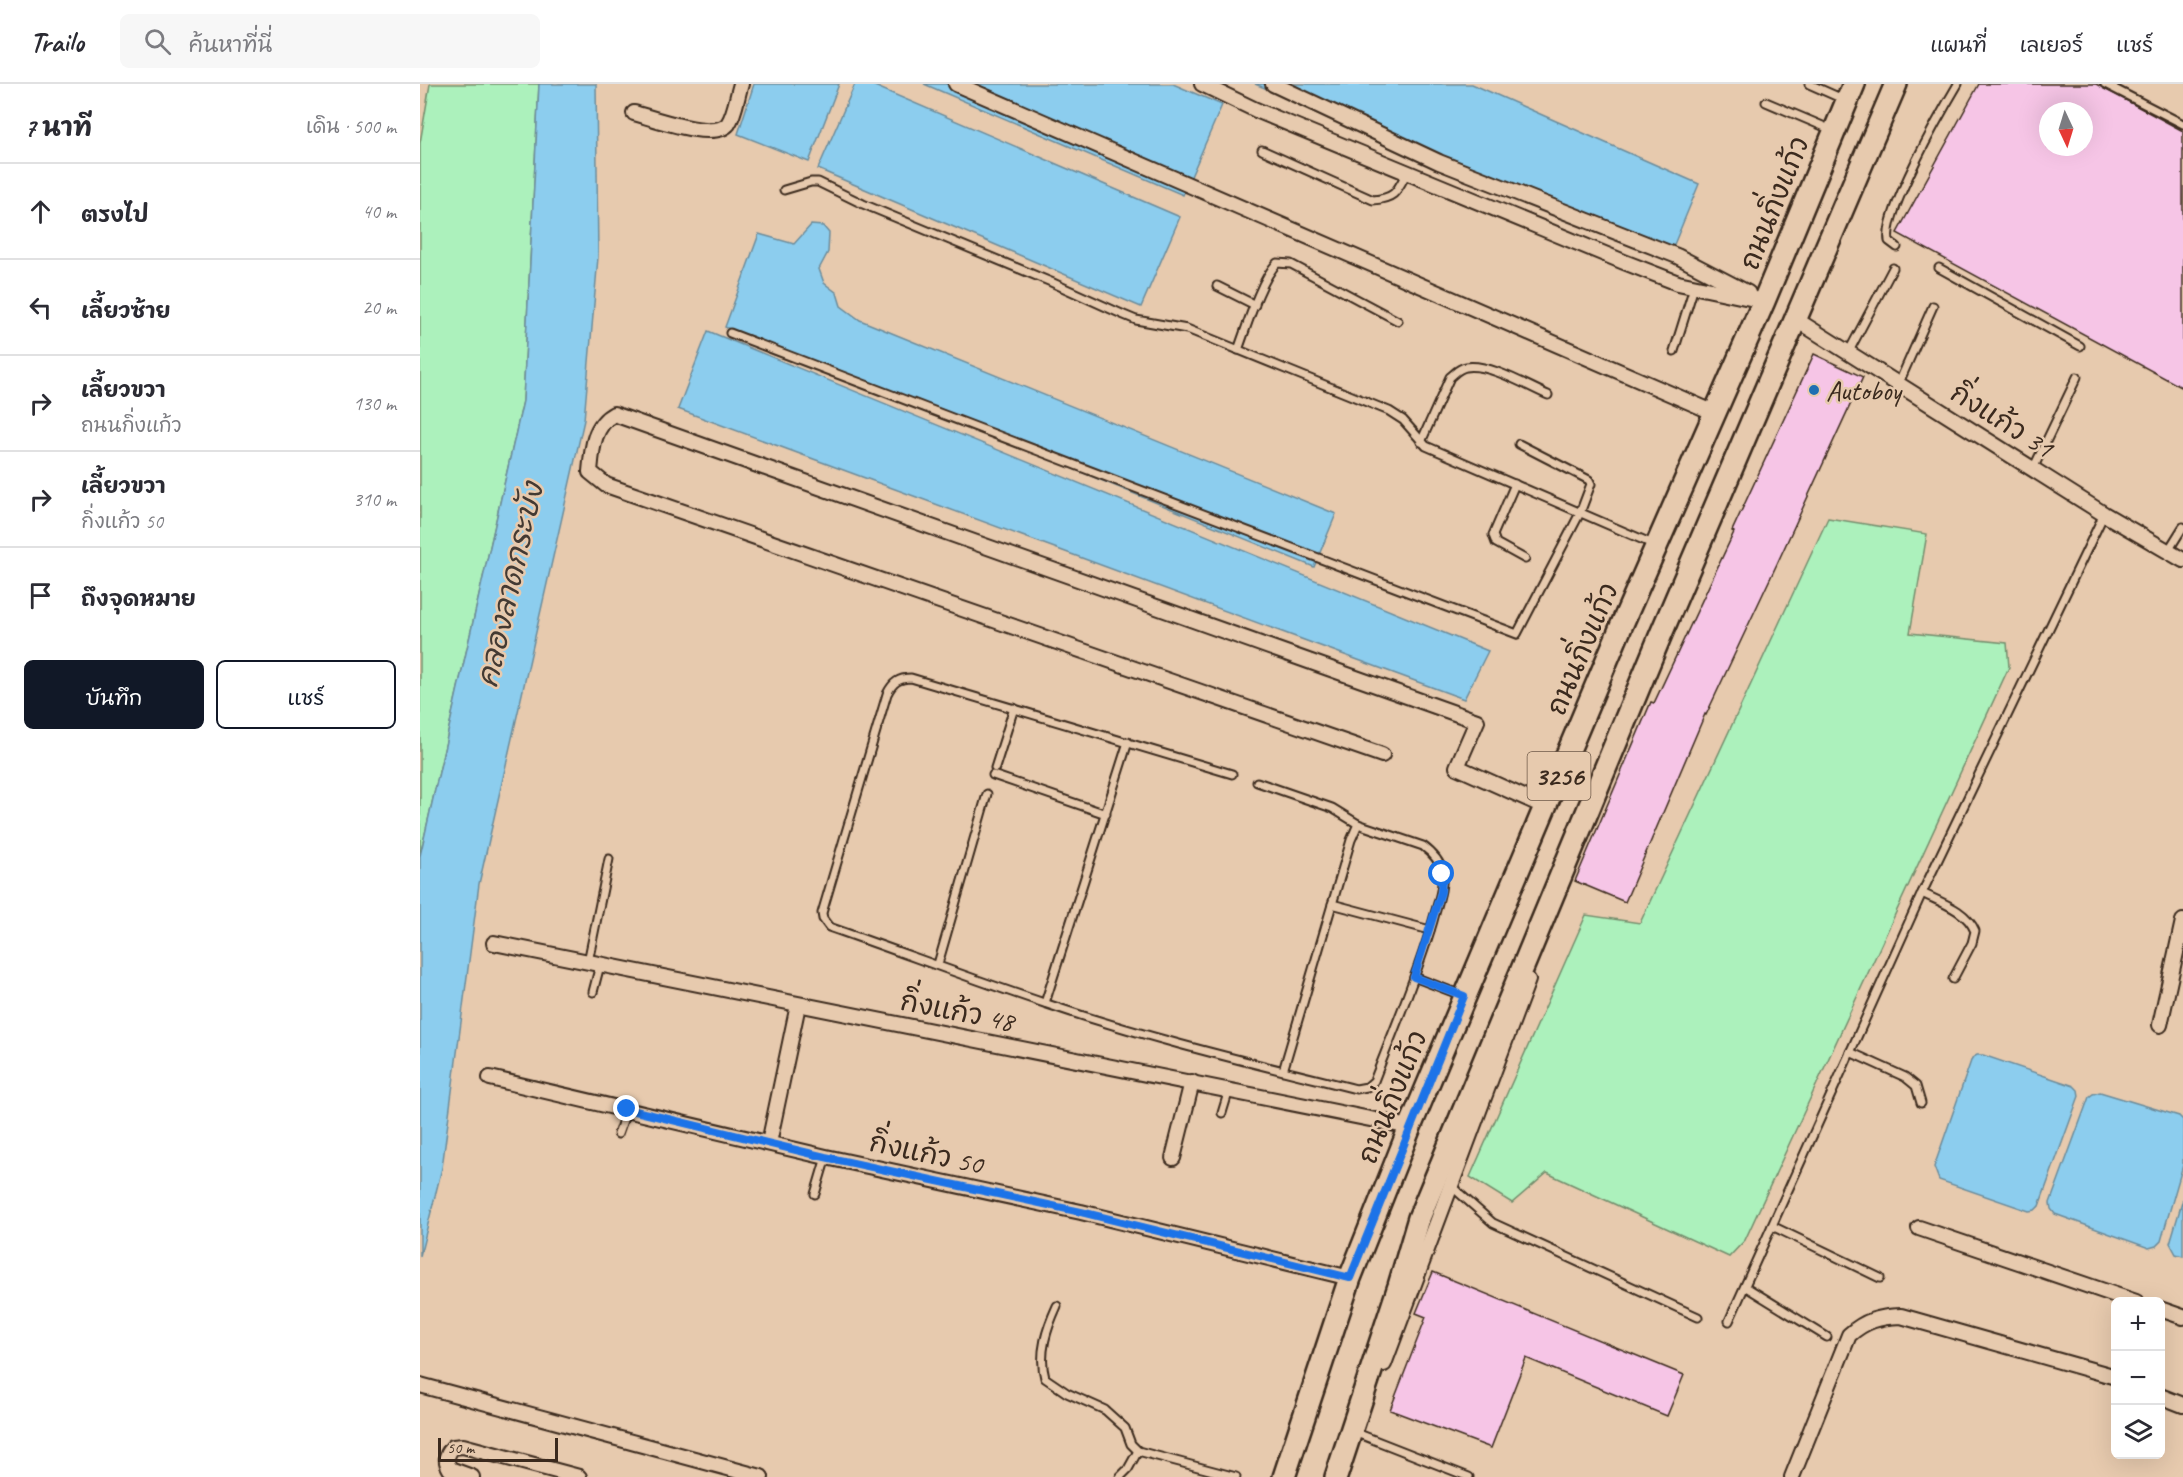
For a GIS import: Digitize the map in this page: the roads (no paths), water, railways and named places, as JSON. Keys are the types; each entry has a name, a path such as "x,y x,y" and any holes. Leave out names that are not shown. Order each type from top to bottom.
{"main road":[{"name":"3256","path":"1338,1477 1354,1433 1419,1218 1443,1180 1647,667 1896,84"},
{"name":"ถนนกิ่งแก้ว","path":"1284,1477 1350,1278 1410,1128 1464,996 1657,546 1715,413 1768,303 1850,92"}],"street":[{"path":"634,113 703,131 715,130 725,127 730,122 741,84"},
{"path":"956,84 1715,413"},
{"path":"1202,84 1256,110 1678,283 1768,303"},
{"path":"1273,84 1439,162 1677,256 1768,303"},
{"name":"กิ่งแก้ว 31","path":"1795,320 2104,514 2183,560"},
{"path":"1382,755 606,485 590,472 592,444 605,418 614,414 1477,722 1457,767 1546,807"},
{"path":"2160,1025 2183,921"},
{"name":"กิ่งแก้ว 48","path":"495,943 1192,1082 1410,1128"},
{"path":"769,1143 798,1005"},
{"name":"กิ่งแก้ว 50","path":"490,1078 825,1157 1081,1212 1350,1278"},
{"path":"1173,1158 1192,1082"},
{"path":"1919,1228 2121,1297"},
{"path":"2165,1312 2183,1317"},
{"path":"1792,1477 1849,1335 1861,1324 1883,1317 1901,1316 2111,1376"},
{"path":"420,1385 761,1477"},
{"path":"2165,1398 2183,1405"},
{"path":"472,1477 450,1469 447,1465 447,1456 453,1447 463,1446 579,1477"}],"lane":[{"path":"1809,84 1850,92"},
{"path":"1897,247 1889,241 1888,231 1895,210 1927,139 1958,84"},
{"path":"2105,84 2183,124"},
{"path":"1766,102 1834,131"},
{"path":"1262,150 1373,200 1387,199 1395,194 1407,172"},
{"path":"784,190 818,182 863,204 1136,320 1176,326 1389,411 1409,426 1421,442 1657,546"},
{"path":"1238,350 1255,305 1277,263 1291,264 1398,321"},
{"path":"1848,353 1893,268"},
{"path":"1939,268 2080,346"},
{"path":"1217,286 1255,305"},
{"path":"1674,351 1694,286"},
{"path":"1898,385 1933,306"},
{"path":"730,333 1517,634 1591,488 1588,480 1519,444"},
{"path":"1421,442 1450,377 1456,371 1466,367 1488,369 1548,395"},
{"path":"2033,469 2077,377"},
{"path":"1515,484 1492,535 1496,543 1525,559"},
{"path":"1730,1321 1922,893 2104,514"},
{"path":"2168,551 2183,527"},
{"path":"1232,774 911,678 895,682 887,694 822,913 826,924 1045,1003 1125,1028 1283,1071 1356,1089 1367,1087 1374,1082 1430,930 1441,892 1441,868 1430,851 1423,846 1358,824 1332,808 1257,782"},
{"path":"1014,708 994,771 1106,814"},
{"path":"1045,1003 1128,742"},
{"path":"938,964 987,794"},
{"path":"1283,1071 1351,840 1358,824"},
{"path":"593,992 594,963 609,859"},
{"path":"1922,893 1957,910 1971,920 1975,931 1972,943 1953,979"},
{"path":"1332,904 1430,930"},
{"path":"1414,977 1464,996"},
{"path":"1850,1052 1905,1077 1916,1086 1921,1103"},
{"path":"1222,1113 1229,1090"},
{"path":"618,1134 627,1109"},
{"path":"815,1194 825,1157"},
{"path":"1443,1180 1493,1223 1698,1317"},
{"path":"1772,1226 1880,1278"},
{"path":"1746,1287 1827,1337"},
{"path":"1057,1306 1049,1324 1042,1355 1045,1378 1067,1393 1105,1410 1125,1428 1131,1444 1138,1451 1236,1477"},
{"path":"1354,1433 1468,1477"},
{"path":"1120,1477 1128,1469 1138,1451"}],"water":[{"name":"คลองลาดกระบัง","path":"539,84 596,84 598,257 584,420 479,884 442,1168 420,1256 420,856 523,401"},
{"path":"754,84 839,84 809,162 738,134"},
{"path":"855,84 870,84 1180,217 1141,307 818,169"},
{"path":"924,84 1173,84 1222,105 1183,195"},
{"path":"1255,84 1472,84 1699,184 1673,247 1626,238"},
{"path":"811,225 823,226 829,233 828,252 819,269 824,283 837,293 841,306 860,320 1336,514 1314,567 725,327 759,234 794,244"},
{"path":"708,331 1488,651 1464,699 678,409"},
{"path":"1983,1055 2074,1086 2078,1090 2079,1096 2039,1206 2035,1210 2029,1211 1939,1180 1934,1167 1972,1058"},
{"path":"2100,1092 2179,1116 2183,1120 2183,1165 2161,1241 2156,1246 2149,1248 2055,1214 2051,1209 2050,1203 2089,1097"},
{"path":"2183,1199 2183,1256 2176,1254 2170,1243"}],"place":[{"name":"Autoboy","path":"1814,390"}]}
